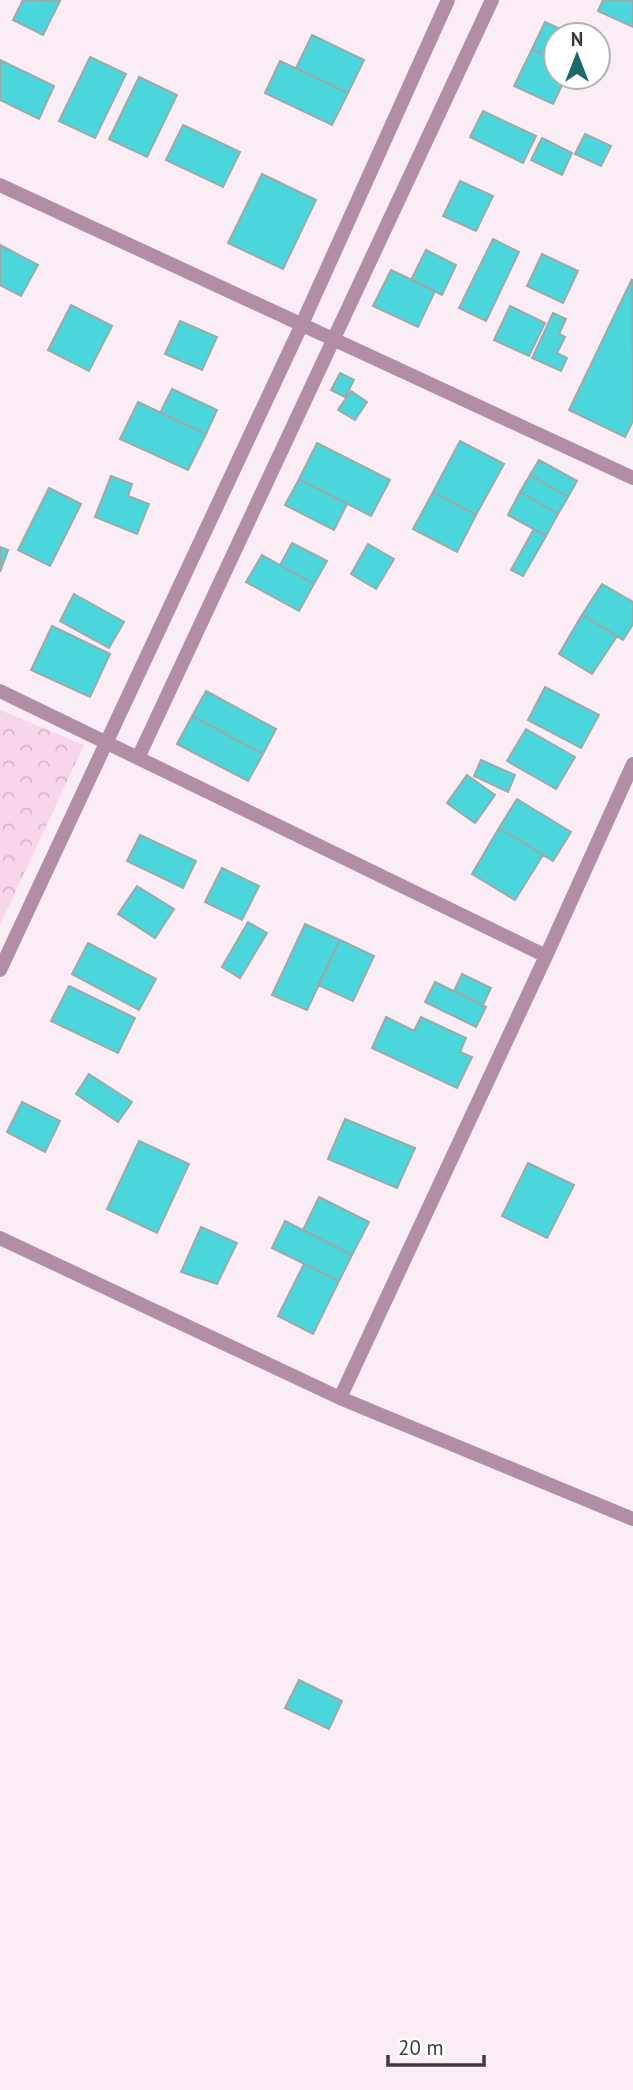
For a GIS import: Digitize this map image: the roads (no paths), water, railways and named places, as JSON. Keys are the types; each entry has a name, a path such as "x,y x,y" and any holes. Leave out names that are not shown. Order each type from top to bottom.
{"street":[{"path":"0,970 104,742 302,324 448,0"},
{"path":"138,758 492,0"},
{"path":"0,185 633,478"},
{"path":"0,691 546,956"},
{"path":"340,1398 633,764"},
{"path":"0,1238 340,1398 633,1519"}]}
